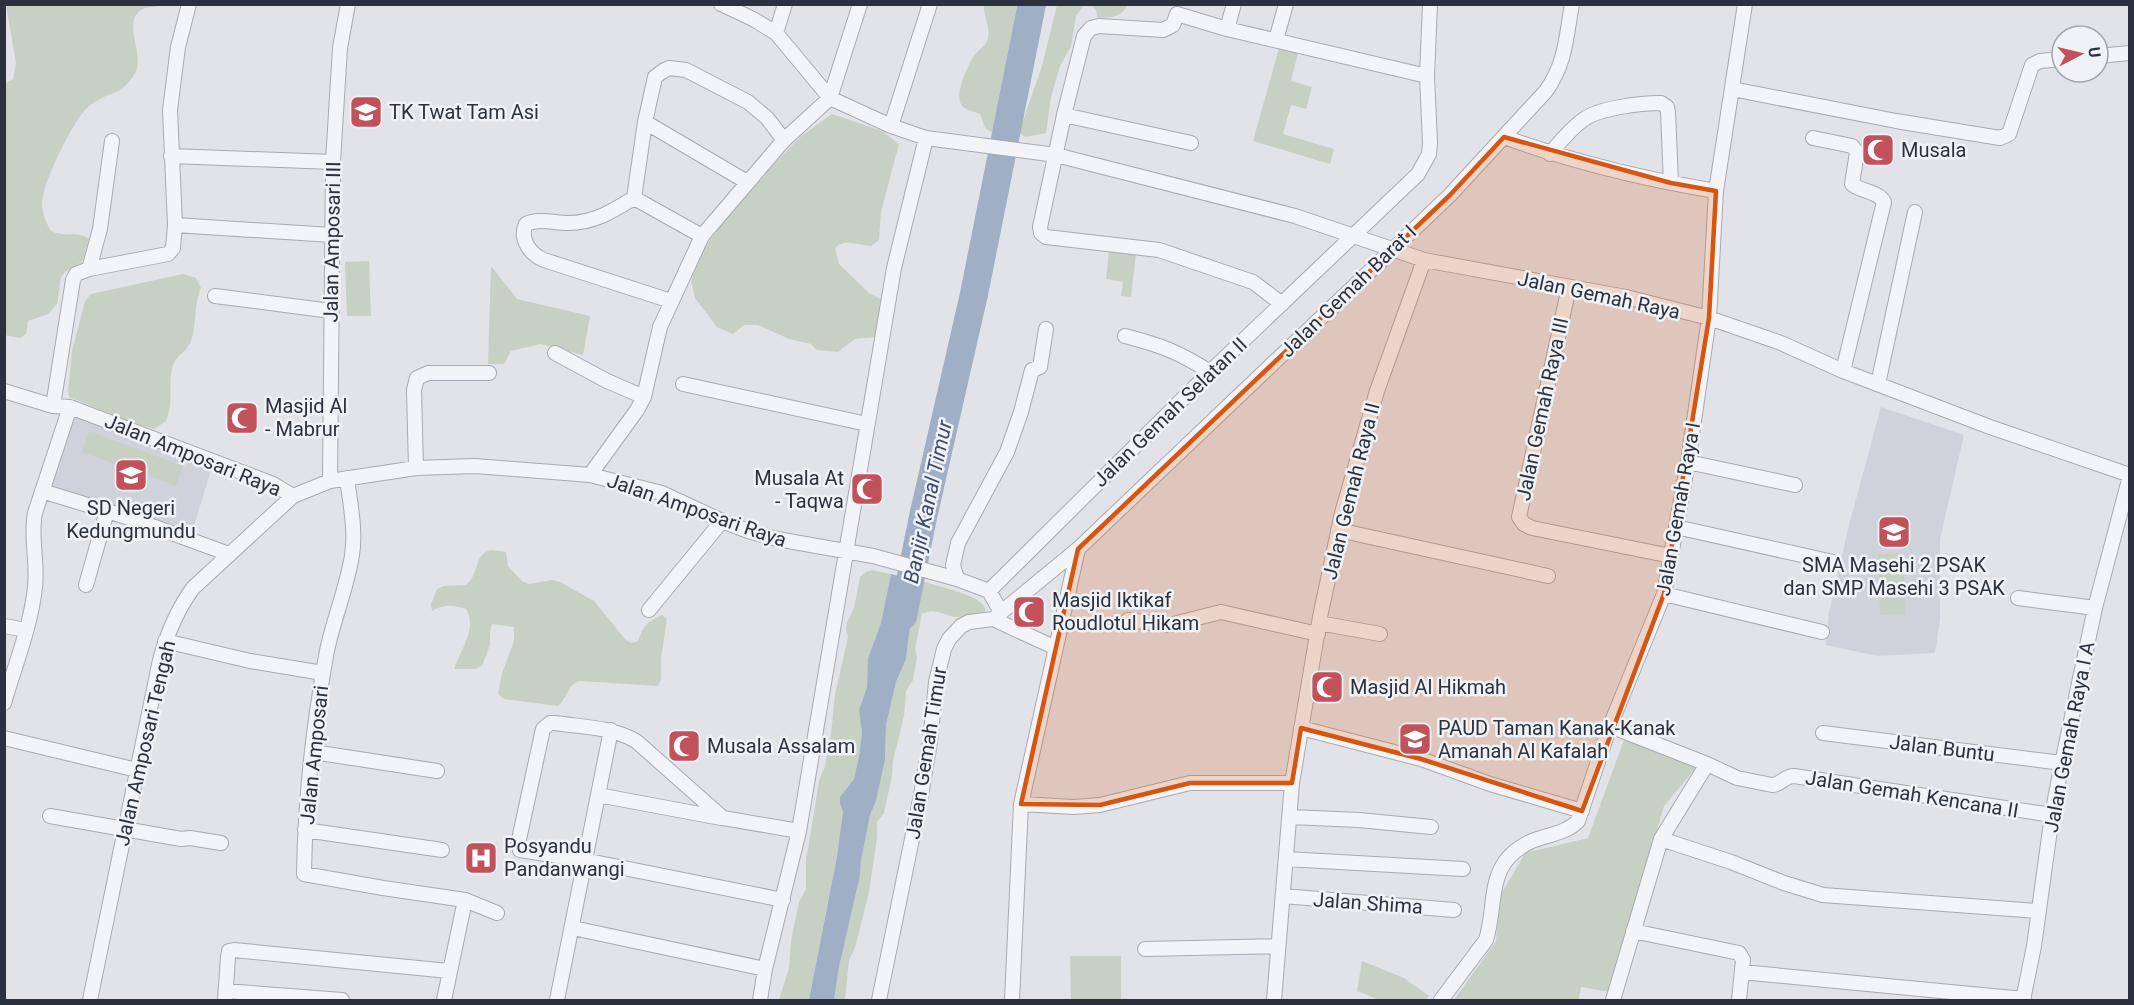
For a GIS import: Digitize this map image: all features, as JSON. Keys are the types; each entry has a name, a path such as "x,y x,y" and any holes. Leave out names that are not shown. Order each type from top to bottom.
{"street":[{"path":"53,406 74,280 78,272 168,254 173,248 175,225 170,110 180,36 189,4"},
{"name":"Jalan Amposari III","path":"330,480 333,162 340,48 348,4"},
{"path":"721,4 776,33 830,98"},
{"path":"776,33 785,4"},
{"path":"590,475 638,410 644,397 655,342 671,301 702,236 784,140 830,98 860,4"},
{"path":"891,126 930,4"},
{"path":"1227,29 1234,4"},
{"path":"1276,40 1286,4"},
{"name":"Jalan Gemah Selatan II","path":"989,591 1210,372 1411,182 1425,164 1430,143 1427,76 1431,4"},
{"name":"Jalan Gemah Barat I","path":"1078,549 1450,195 1546,91 1560,69 1572,4"},
{"path":"1709,318 1716,190 1745,4"},
{"path":"1282,304 1253,282 1159,250 1046,237 1041,233 1040,227 1064,115 1084,36 1091,28 1099,26 1163,30 1173,25 1179,9 1227,29 1427,76"},
{"path":"2110,55 2130,53"},
{"path":"1732,89 1896,121 2000,138 2009,134 2032,65 2050,60"},
{"path":"671,301 538,257 525,242 523,231 526,224 535,221 566,223 590,220 608,214 633,198 645,122 656,77 658,73 669,68 686,70 757,109 767,117 784,140"},
{"name":"Jalan Gemah Raya","path":"830,98 891,126 926,138 1056,155 1295,216 1424,260 1626,297 1709,318 1781,343 1843,371 1990,427 2130,476"},
{"path":"1550,154 1577,124 1591,115 1626,107 1661,103 1667,107 1668,112 1671,183"},
{"path":"1064,115 1191,142"},
{"path":"645,122 747,182"},
{"path":"1503,137 1550,154 1616,172 1716,190"},
{"path":"760,1000 765,969 799,831 894,268 926,138"},
{"path":"1813,138 1852,146 1856,149 1852,184 1856,188 1880,197 1884,202 1843,371"},
{"path":"89,269 100,229 111,141"},
{"path":"171,156 333,162"},
{"path":"633,198 702,236"},
{"path":"1878,384 1915,212"},
{"path":"175,225 332,235"},
{"name":"Jalan Gemah Raya II","path":"1274,1000 1292,783 1318,629 1338,530 1383,370 1424,260"},
{"name":"Jalan Gemah Raya III","path":"1569,287 1519,517 1524,524 1532,528 1671,556"},
{"path":"215,296 331,310"},
{"name":"Jalan Gemah Raya I","path":"1582,811 1610,726 1664,594 1688,462 1709,318"},
{"path":"957,579 953,565 958,543 1008,452 1032,370 1040,367 1046,329"},
{"path":"1125,336 1168,347 1210,372"},
{"path":"555,353 644,397"},
{"path":"416,468 414,390 417,378 428,373 489,373"},
{"path":"683,384 867,424"},
{"name":"Jalan Amposari Raya","path":"4,390 53,406 70,407 273,484 294,496 330,480 416,468 475,466 590,475 662,493 722,521 777,539 873,556 931,570 989,591"},
{"path":"4,702 26,630 36,583 33,522 70,407"},
{"path":"1688,462 1795,484"},
{"name":"Jalan Gemah Raya I A","path":"2023,1000 2062,763 2095,608 2130,476"},
{"name":"Jalan Amposari","path":"347,478 353,525 352,553 323,673 305,830 304,874 465,900"},
{"path":"42,491 229,554"},
{"name":"Jalan Amposari Tengah","path":"90,1000 165,641 192,588 294,496"},
{"path":"86,585 107,511"},
{"path":"649,610 722,521"},
{"path":"1676,527 1833,562"},
{"path":"1338,530 1548,576"},
{"path":"1012,1000 1021,804 1078,549"},
{"name":"Jalan Gemah Timur","path":"879,1000 921,795 930,742 936,682 944,648 949,639 962,626 997,615 1078,549"},
{"path":"989,591 997,615 1056,648"},
{"path":"1664,594 1822,632"},
{"path":"2018,598 2095,608"},
{"path":"1128,620 1169,625 1221,612 1318,629 1380,634"},
{"path":"4,626 26,630"},
{"path":"165,641 250,661 323,673"},
{"path":"723,818 636,741 611,730 555,723 543,729 518,844 520,850 524,852 584,860 783,900"},
{"name":"Jalan Gemah Kencana II","path":"1610,726 1737,778 1772,785 1794,776 2052,815"},
{"path":"1300,728 1421,759 1490,784 1582,811 1575,825 1524,846 1509,857 1492,892 1486,940 1441,1000"},
{"path":"559,1000 584,860 611,730"},
{"name":"Jalan Buntu","path":"1823,733 2062,763"},
{"path":"4,738 137,770"},
{"path":"313,752 437,771"},
{"path":"1613,1000 1660,839 1707,764"},
{"path":"1021,804 1087,807 1190,783 1292,783"},
{"path":"598,795 799,831"},
{"path":"50,816 181,839 190,838 221,843"},
{"path":"1290,817 1359,820 1431,827"},
{"path":"305,830 442,850"},
{"path":"1660,839 1823,895 2038,911"},
{"path":"1286,859 1463,869"},
{"name":"Jalan Shima","path":"1283,897 1454,910"},
{"path":"444,1000 465,900 497,913"},
{"path":"573,928 765,969"},
{"path":"1633,931 1735,952 1743,957 1739,1000"},
{"path":"1146,949 1278,945"},
{"path":"342,1000 225,996 229,951 449,971"},
{"path":"1742,972 2023,1000"}],"highlighted area":[{"path":"1504,137 1671,183 1716,191 1709,318 1664,594 1582,811 1421,759 1301,728 1292,783 1190,783 1100,805 1021,804 1078,549 1450,195"}],"shaded area":[{"name":"SMA Masehi 2 PSAK dan SMP Masehi 3 PSAK","path":"1881,407 1964,435 1940,539 1940,620 1935,653 1877,656 1826,645 1829,612 1849,525"},
{"name":"SD Negeri Kedungmundu","path":"73,413 213,463 192,533 48,488"}],"green space":[{"path":"6,5 165,5 146,8 137,14 133,30 138,57 135,73 125,86 95,102 82,113 68,135 55,163 42,201 47,223 51,231 56,233 80,235 89,239 82,262 66,271 61,277 57,304 48,314 28,321 26,334 20,338 4,335 4,84 13,79 16,63"},
{"path":"984,5 1021,5 1012,57 1003,78 997,128 991,132 985,128 980,114 963,107 959,95 966,70 974,56 986,43 988,36"},
{"path":"1057,5 1084,5 1076,16 1071,46 1060,66 1051,97 1046,133 1025,137 1019,132 1042,66"},
{"path":"1091,5 1127,5 1119,15 1106,18 1097,17 1096,10"},
{"path":"1279,48 1298,53 1291,81 1312,87 1306,109 1291,105 1283,134 1334,149 1330,164 1253,141"},
{"path":"832,114 882,131 899,144 881,212 879,240 871,246 843,243 835,248 839,264 869,293 882,300 876,337 855,339 838,352 817,350 811,344 789,339 758,325 744,325 733,334 717,327 695,298 691,281 702,251 738,202 800,137"},
{"path":"1109,250 1136,253 1131,297 1121,296 1123,282 1106,279"},
{"path":"369,261 371,316 347,316 345,262"},
{"path":"491,266 517,299 590,316 583,355 540,344 511,351 504,364 488,364"},
{"path":"183,274 196,278 201,288 192,337 188,347 172,367 170,403 166,421 154,429 69,397 72,351 85,301 91,294"},
{"path":"89,431 183,466 176,486 82,452"},
{"path":"492,550 506,552 508,566 522,581 529,584 552,580 560,582 594,601 625,639 631,643 638,641 646,625 653,620 662,615 667,619 661,658 661,680 658,686 580,681 572,685 558,706 504,699 498,694 502,673 514,641 514,627 492,624 490,645 482,666 475,669 454,669 469,632 469,616 466,609 452,606 432,611 431,604 437,589 444,586 466,585 474,574 479,559"},
{"path":"1903,553 1905,614 1880,615 1878,554"},
{"path":"872,570 891,574 881,623 868,658 867,687 859,710 862,733 854,779 840,797 843,811 837,855 809,1000 779,1000 789,968 791,941 799,902 806,889 806,857 819,781 825,766 831,734 835,695 848,637 847,622 854,608 860,577"},
{"path":"920,582 957,591 973,598 984,606 985,611 984,615 968,617 956,617 935,611 922,614 915,649 917,657 913,680 906,691 904,716 884,813 877,822 877,838 869,892 855,948 849,960 845,999 834,1000 870,815 876,801 885,760 886,725 896,682 906,659 913,603 918,596"},
{"path":"1624,740 1699,764 1664,806 1611,992 1581,987 1579,1000 1454,1000 1496,941 1500,896 1525,853 1588,838"},
{"path":"1070,956 1121,956 1121,1000 1071,1000"},
{"path":"1362,961 1404,978 1429,996 1425,1000 1380,1000 1357,991"}],"water":[{"path":"891,574 920,582 918,596 913,603 906,659 896,682 886,725 885,760 876,801 870,815 834,1000 809,1000 837,856 843,811 840,797 854,779 862,733 859,710 867,687 868,658 881,623"}],"waterway":[{"name":"Banjir Kanal Timur","path":"903,616 974,294 1032,4"}],"place":[{"name":"TK Twat Tam Asi","path":"366,112"},
{"name":"Musala","path":"1878,150"},
{"name":"Masjid Al - Mabrur","path":"242,418"},
{"name":"SD Negeri Kedungmundu","path":"131,475"},
{"name":"Musala At - Taqwa","path":"867,489"},
{"name":"SMA Masehi 2 PSAK dan SMP Masehi 3 PSAK","path":"1894,532"},
{"name":"Masjid Iktikaf Roudlotul Hikam","path":"1029,612"},
{"name":"Masjid Al Hikmah","path":"1327,687"},
{"name":"PAUD Taman Kanak-Kanak Amanah Al Kafalah","path":"1415,739"},
{"name":"Musala Assalam","path":"684,746"},
{"name":"Posyandu Pandanwangi","path":"481,858"}]}
